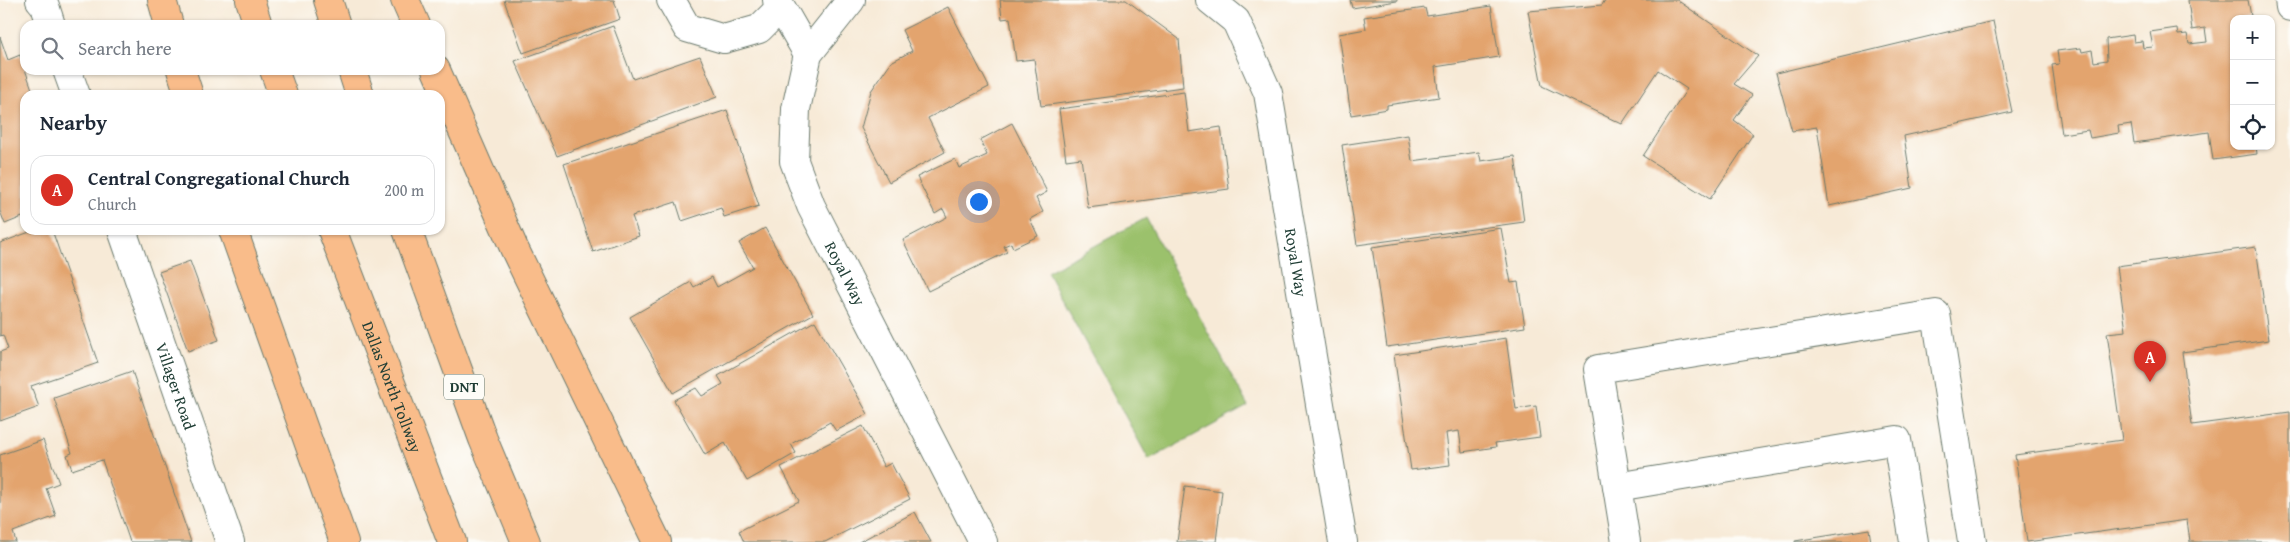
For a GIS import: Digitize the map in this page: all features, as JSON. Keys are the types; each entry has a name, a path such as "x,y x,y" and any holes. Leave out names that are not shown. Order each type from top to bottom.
{"highway":[{"path":"162,0 168,20"},
{"path":"250,0 256,20"},
{"path":"328,0 334,20"},
{"path":"405,0 414,20"},
{"path":"183,75 187,90"},
{"path":"276,75 281,90"},
{"path":"354,75 358,90"},
{"path":"438,75 445,90"},
{"path":"445,91 514,248 657,542"},
{"path":"235,235 344,542"},
{"name":"Dallas North Tollway","path":"334,235 452,542"},
{"name":"DNT","path":"409,235 483,439 526,542"}],"street":[{"path":"40,0 45,6 49,20"},
{"path":"671,0 687,28 724,39 759,29 778,4 808,54"},
{"name":"Royal Way","path":"851,0 808,54 796,109 794,161 810,206 983,542"},
{"name":"Royal Way","path":"1210,0 1236,21 1268,93 1343,542"},
{"path":"2289,0 2290,7"},
{"path":"69,75 74,90"},
{"name":"Villager Road","path":"124,235 230,542"},
{"path":"1626,542 1598,369 1936,314 1972,542"},
{"path":"1617,487 1897,440 1914,542"}],"green space":[{"path":"1146,218 1248,406 1149,460 1047,272"}],"building":[{"path":"504,0 614,0 620,19 523,53"},
{"path":"1000,0 1126,0 1179,39 1183,87 1041,106 1034,59 1016,61 1010,18 1002,19"},
{"path":"1350,0 1397,0 1397,1 1352,8"},
{"path":"1605,0 1677,0 1758,56 1734,84 1752,95 1734,120 1753,134 1710,199 1643,156 1687,89 1658,70 1622,124 1542,86 1528,11 1602,5"},
{"path":"2188,0 2248,0 2251,15 2230,15 2230,150 2256,150 2257,154 2213,160 2209,132 2134,143 2131,124 2118,126 2119,133 2090,138 2088,130 2062,134 2052,65 2059,64 2057,51 2081,48 2082,52 2092,50 2094,62 2107,60 2106,39 2133,35 2134,42 2142,41 2143,48 2153,47 2150,32 2177,28 2178,35 2187,34 2189,44 2207,42 2205,28 2192,30"},
{"path":"1491,6 1499,57 1435,67 1439,97 1387,105 1387,109 1351,115 1339,34 1366,29 1364,17 1425,8 1427,16"},
{"path":"948,7 989,87 928,118 945,152 889,182 861,128 871,91 891,62 912,51 902,30"},
{"path":"1993,21 2012,112 1904,136 1912,188 1829,206 1817,127 1792,131 1776,73"},
{"path":"613,26 633,79 700,56 717,97 557,156 515,61"},
{"path":"0,37 8,60 20,55 20,75 27,75 32,90 20,90 20,218 5,224 0,211"},
{"path":"1184,92 1189,132 1221,127 1229,189 1088,208 1081,158 1066,160 1059,109"},
{"path":"727,110 759,206 724,217 721,208 682,221 676,202 632,216 639,236 593,252 564,164"},
{"path":"1012,123 1047,192 1036,198 1043,212 1030,219 1038,236 1013,248 1011,243 1004,246 1007,252 928,291 903,240 947,217 943,209 935,214 917,177 955,159 959,168 987,155 980,140"},
{"path":"1408,135 1412,161 1479,152 1481,161 1515,156 1524,222 1357,245 1342,145"},
{"path":"765,228 813,314 673,393 630,317 691,282 694,287 712,277 717,287 753,267 739,243"},
{"path":"1501,228 1511,283 1518,282 1525,327 1387,347 1372,247"},
{"path":"22,235 54,235 98,363 31,386 39,407 0,421 0,352 8,349 3,335 0,336 0,243"},
{"path":"2256,247 2269,340 2182,352 2192,425 2290,412 2290,542 2190,542 2187,520 2027,542 2015,455 2122,440 2107,333 2126,331 2117,266"},
{"path":"190,261 219,340 188,351 159,272"},
{"path":"815,321 868,414 836,431 830,422 791,444 796,453 747,481 725,443 705,455 674,400 696,388 702,396 723,384 718,376"},
{"path":"1506,338 1516,409 1536,406 1540,437 1495,443 1496,447 1462,452 1459,431 1446,433 1450,465 1411,470 1394,355"},
{"path":"132,371 191,542 130,542 102,460 72,470 67,455 72,453 54,398"},
{"path":"863,426 884,467 891,463 910,499 825,542 744,542 739,531 799,501 781,467"},
{"path":"43,440 59,483 46,488 56,516 13,532 16,542 0,542 0,455"},
{"path":"1185,486 1222,491 1216,542 1177,542"},
{"path":"915,512 931,542 859,542"},
{"path":"1869,529 1871,542 1795,542 1795,541"}],"place":[{"name":"Central Congregational Church","path":"2150,382"}]}
